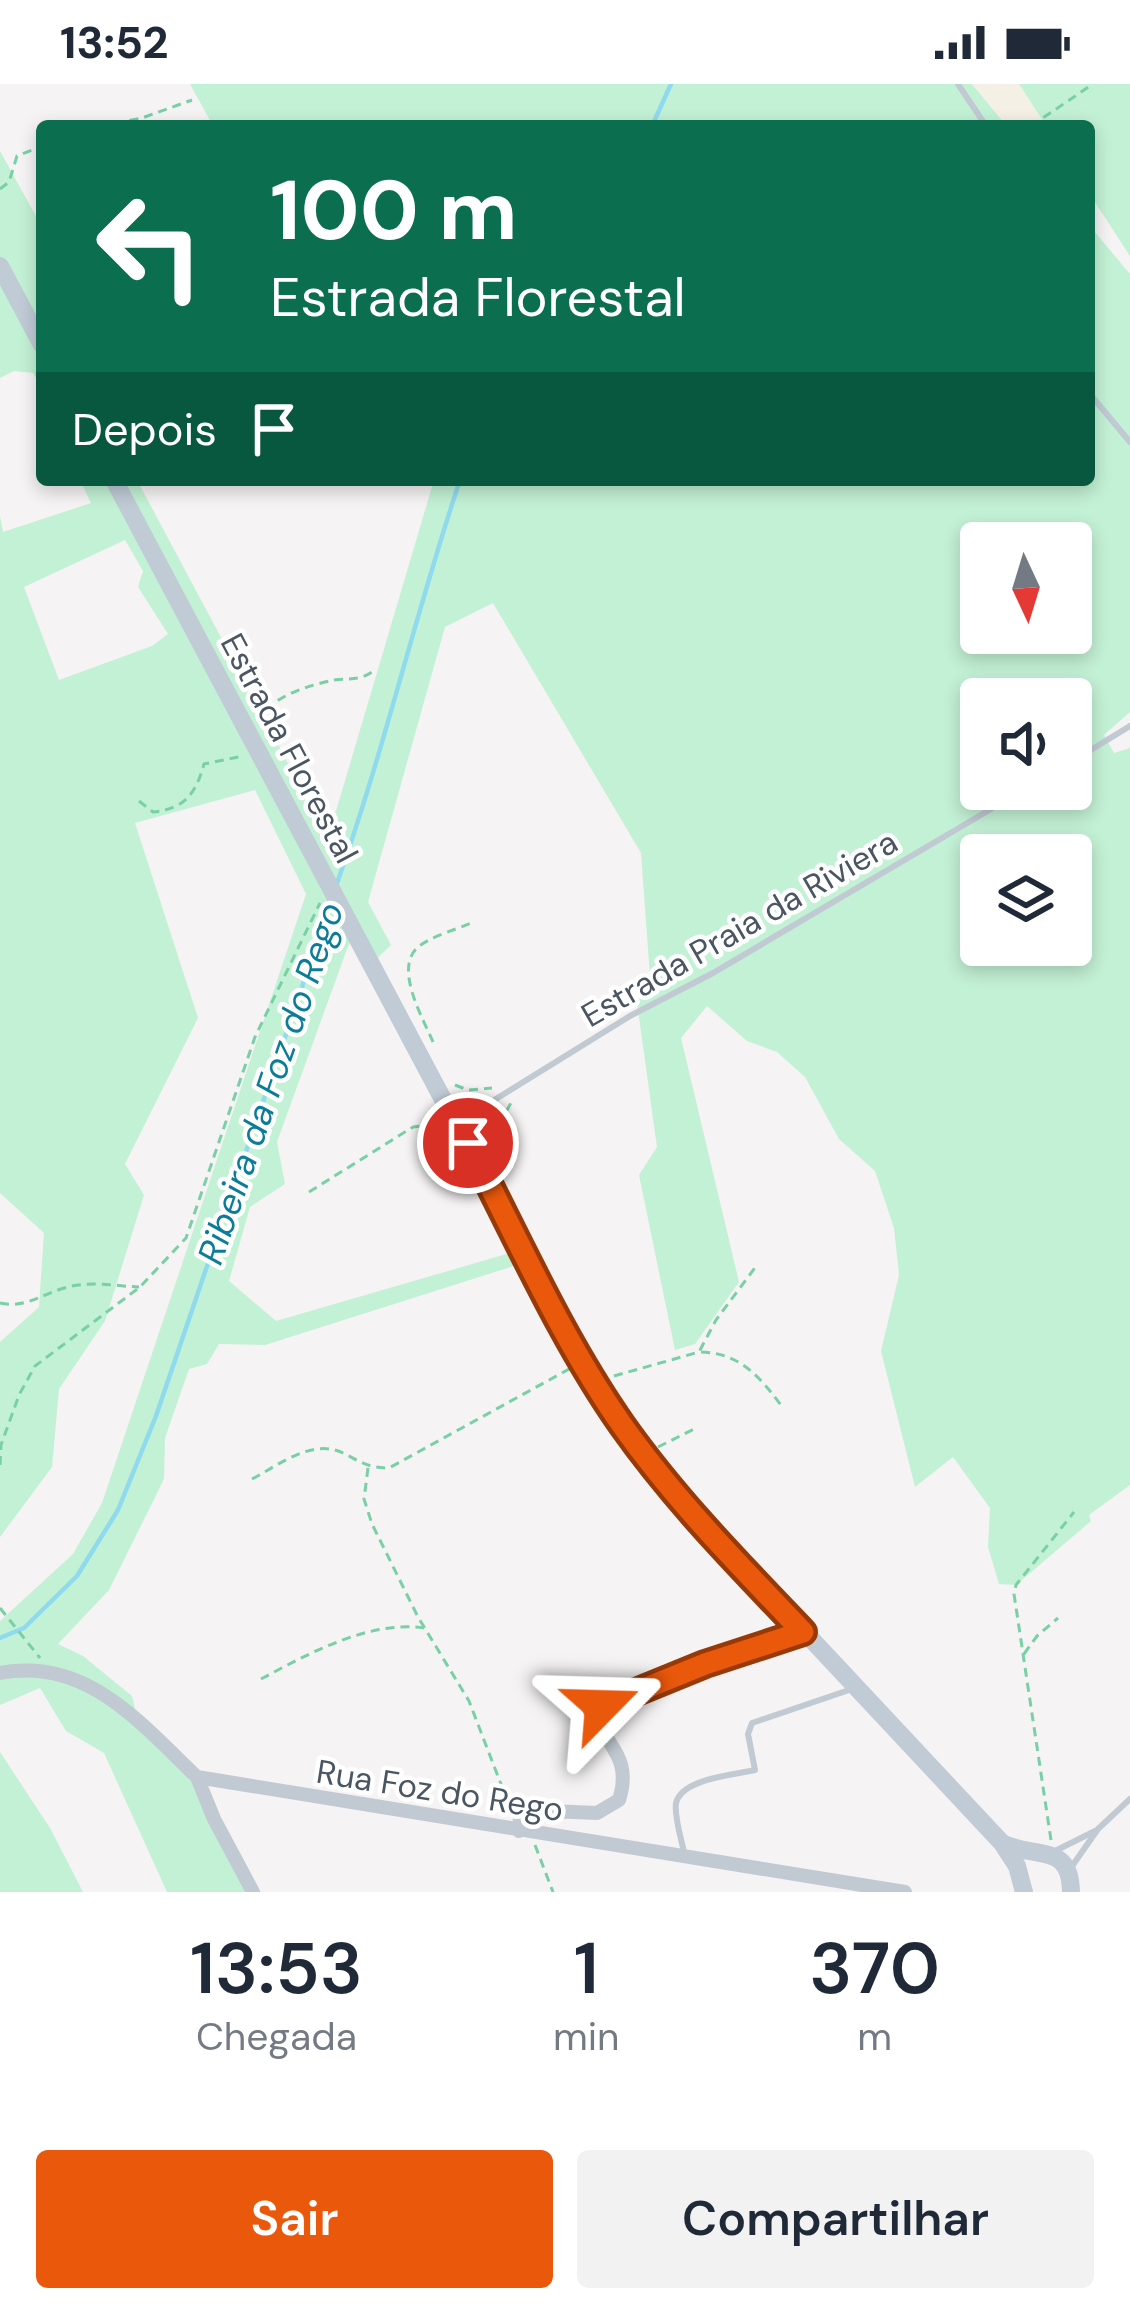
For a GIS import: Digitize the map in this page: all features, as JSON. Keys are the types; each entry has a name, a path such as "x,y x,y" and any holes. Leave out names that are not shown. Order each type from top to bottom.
{"main road":[{"path":"0,266 36,334"},
{"name":"Estrada Florestal","path":"117,486 348,921 444,1115"},
{"path":"464,1102 478,1110 482,1129 468,1143 455,1143 444,1136 444,1115 464,1102"},
{"path":"468,1143 595,1381 667,1485 1002,1843 1017,1850 1045,1847 1061,1859 1070,1884"},
{"path":"1002,1843 1019,1886"},
{"path":"1019,1886 1030,1859 1045,1847"}],"street":[{"path":"522,1831 520,1814 526,1810 597,1813 619,1800 625,1773 614,1744 599,1723 602,1706 705,1664 803,1632"},
{"path":"0,1673 50,1671 82,1680 140,1724 197,1777 253,1892"},
{"name":"Rua Foz do Rego","path":"197,1777 905,1892"}],"lane":[{"path":"958,84 982,120"},
{"path":"1095,400 1130,442"},
{"path":"1092,749 1130,726"},
{"name":"Estrada Praia da Riviera","path":"478,1110 630,1016 713,973 989,810"},
{"path":"685,1857 676,1805 679,1797 694,1785 755,1771 748,1734 752,1723 855,1688"},
{"path":"1070,1884 1098,1829 1130,1799"},
{"path":"1045,1847 1098,1829"}],"path":[{"path":"1039,120 1093,84"},
{"path":"132,120 192,100"},
{"path":"0,190 9,182 17,156 36,148"},
{"path":"0,1465 13,1411 35,1366 140,1287 186,1238 255,1037 325,879"},
{"path":"436,1049 412,990 410,958 417,947 471,923"},
{"path":"492,1154 494,1134 512,1101"},
{"path":"309,1192 413,1127 444,1115"},
{"path":"699,1352 716,1320 757,1265"},
{"path":"0,1303 24,1304 88,1284 140,1287"},
{"path":"595,1381 699,1352 719,1352 758,1375 784,1409"},
{"path":"251,1479 316,1446 338,1450 368,1468 389,1468 584,1361"},
{"path":"654,1452 694,1429"},
{"path":"368,1468 364,1498 372,1524 470,1701 522,1831 553,1892"},
{"path":"1065,1839 1045,1847 1015,1609 1016,1585 1074,1512"},
{"path":"0,1608 50,1671"},
{"path":"1023,1656 1058,1618"},
{"path":"261,1679 310,1652 401,1626 426,1628"}],"green space":[{"path":"190,84 972,84 1002,120 210,120"},
{"path":"1019,84 1130,84 1130,256 1095,202 1095,120 1042,120"},
{"path":"0,151 36,216 36,378 33,373 14,371 0,378"},
{"path":"1095,232 1130,274 1130,712 1104,735 1114,753 1130,748 1130,1485 1089,1515 1091,1521 1016,1585 999,1584 988,1547 990,1508 953,1457 915,1487 881,1351 899,1275 894,1228 875,1171 839,1139 805,1077 777,1052 747,1041 707,1006 681,1038 739,1282 695,1344 675,1350 639,1175 657,1147 637,1003 650,976 641,853 493,603 445,627 368,902 391,945 371,964 354,935 347,949 277,1142 285,1184 250,1207 229,1281 276,1321 510,1253 517,1265 265,1345 219,1344 207,1364 189,1369 165,1438 164,1479 109,1590 58,1644 83,1656 132,1696 135,1709 197,1777 253,1892 167,1892 104,1753 66,1731 40,1688 0,1705 0,1621 73,1554 102,1503 306,894 255,790 135,823 198,1018 125,1164 144,1195 105,1321 59,1389 52,1467 0,1537 0,1342 39,1307 44,1233 0,1193 0,516 3,532 91,503 83,486 140,486 328,838 432,486 1095,486","holes":["125,540 143,571 138,587 168,634 152,646 59,680 24,587"]},
{"path":"0,1752 50,1828 83,1892 0,1892"}],"sand":[{"path":"972,84 1019,84 1042,120 1002,120"}],"waterway":[{"name":"Ribeira da Foz do Rego","path":"655,120 671,84"},
{"name":"Ribeira da Foz do Rego","path":"336,886 458,486"},
{"name":"Ribeira da Foz do Rego","path":"0,1638 24,1628 77,1576 118,1510 156,1416 331,902"}],"route":[{"path":"468,1143 620,1422 699,1522 803,1632 705,1664 602,1706"}]}
